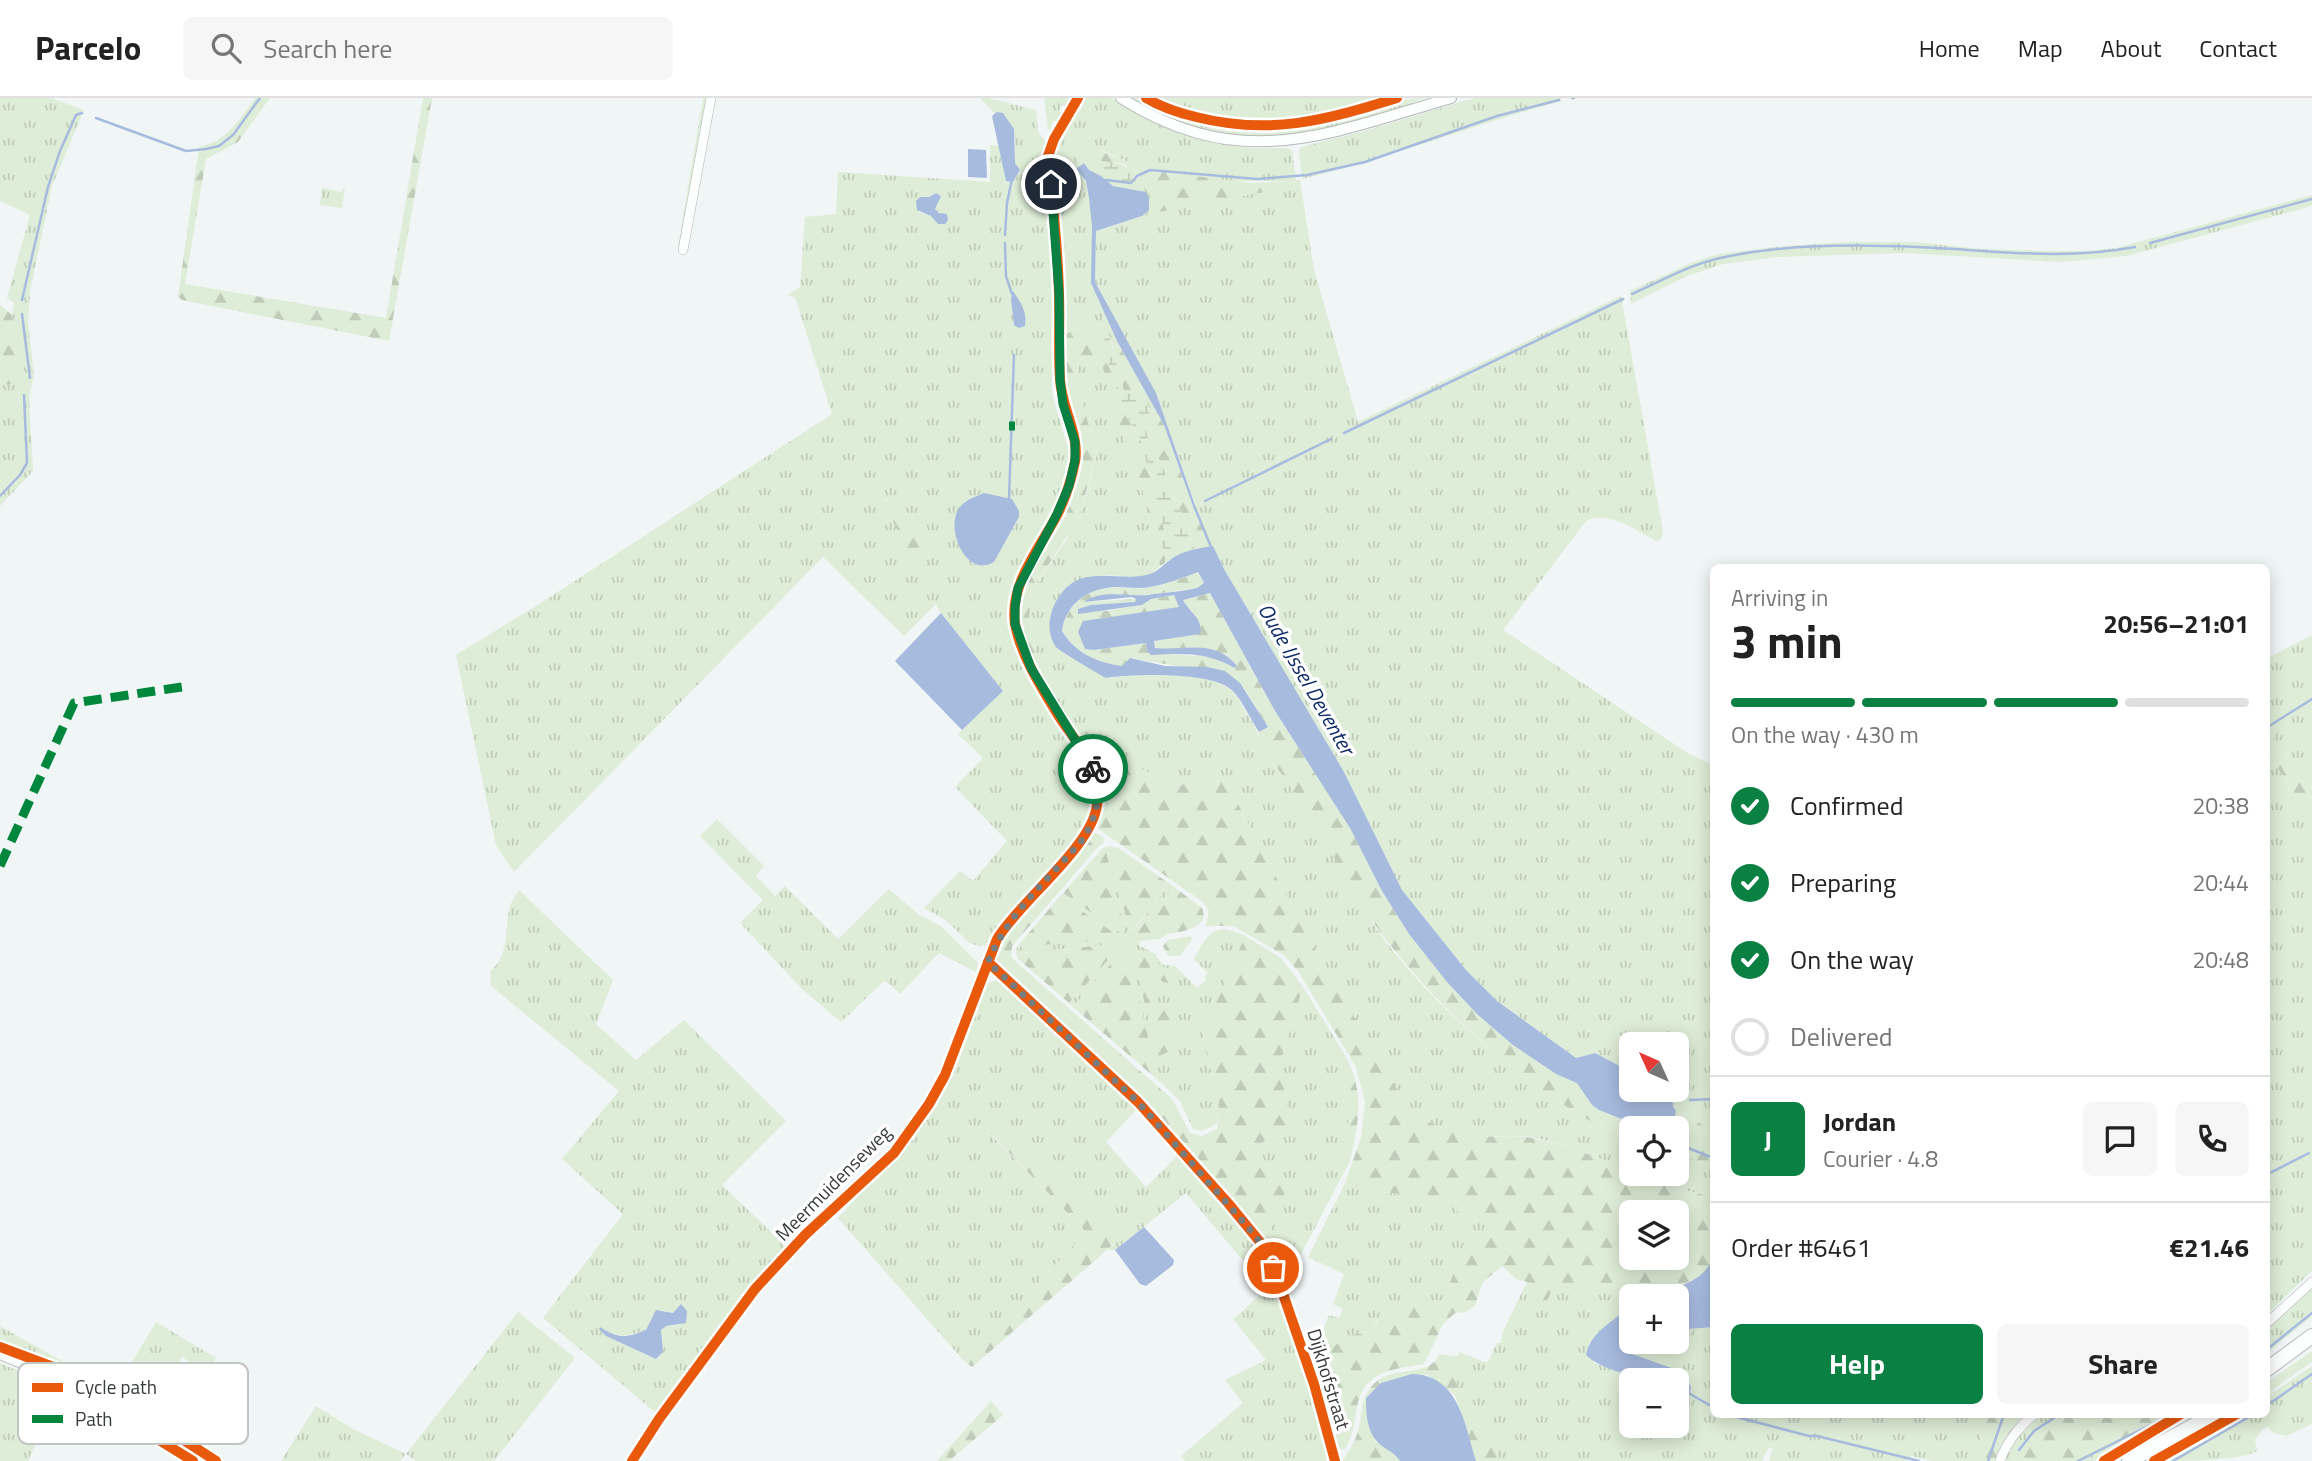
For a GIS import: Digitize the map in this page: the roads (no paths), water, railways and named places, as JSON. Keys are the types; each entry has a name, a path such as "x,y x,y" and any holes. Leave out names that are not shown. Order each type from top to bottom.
{"main road":[{"path":"2270,1367 2312,1336"},
{"path":"2270,1377 2312,1347"},
{"path":"0,1353 24,1363"},
{"path":"2131,1460 2196,1418"},
{"path":"2131,1460 2208,1418"},
{"path":"176,1444 205,1461"}],"street":[{"path":"684,250 711,98"},
{"name":"Meermuidenseweg","path":"632,1461 659,1419 755,1289 806,1234 894,1153 929,1104 945,1075 997,939 1083,839 1091,826 1097,807 1098,786 1094,771 1031,668 1015,624 1018,588 1057,514 1069,486 1075,460 1075,442 1063,404 1060,380 1059,293 1048,156 1054,139 1078,98"},
{"path":"1121,98 1175,127 1220,139 1265,142 1321,136 1451,98"},
{"name":"Dijkhofstraat","path":"988,962 1138,1102 1265,1248 1304,1354 1335,1461"},
{"path":"2270,1320 2312,1282"},
{"path":"2000,1461 2014,1436 2029,1418"}],"water":[{"path":"997,112 1003,113 1014,129 1015,163 1020,170 1013,182 1006,181 992,116"},
{"path":"968,149 986,150 987,178 968,177"},
{"path":"1084,163 1089,170 1113,186 1146,192 1149,199 1149,210 1142,216 1096,231 1095,282 1156,393 1196,508 1194,509 1164,425 1117,341 1091,283 1092,226 1089,198 1086,181 1076,169"},
{"path":"936,193 941,196 935,209 939,213 947,214 948,220 945,224 938,224 931,216 917,210 916,201 920,197 929,197"},
{"path":"1013,291 1025,316 1025,326 1019,328 1014,325 1011,299"},
{"path":"984,493 1012,499 1019,511 1019,517 994,562 985,565 968,559 957,542 955,531 957,512 962,505"},
{"path":"1213,546 1344,772 1402,890 1466,970 1497,1001 1576,1058 1595,1053 1619,1066 1619,1102 1672,1102 1675,1116 1619,1118 1599,1110 1592,1105 1577,1083 1556,1074 1513,1045 1478,1015 1447,982 1409,934 1382,891 1350,828 1275,711 1210,593 1183,600 1200,624 1200,634 1154,641 1155,648 1209,649 1228,657 1237,666 1235,668 1205,656 1151,655 1147,651 1146,643 1085,649 1078,632 1083,621 1179,607 1174,595 1151,599 1142,605 1078,614 1078,609 1091,605 1135,602 1136,599 1132,597 1084,602 1106,595 1148,595 1197,588 1204,583 1198,572 1150,587 1111,587 1089,593 1071,608 1062,631 1080,651 1113,665 1122,666 1130,658 1165,666 1207,667 1225,671 1240,683 1268,727 1259,732 1237,695 1223,685 1191,677 1106,678 1056,647 1051,638 1050,618 1058,599 1071,584 1089,577 1133,577 1150,574 1180,554"},
{"path":"941,613 1003,691 962,730 895,661"},
{"path":"1144,1227 1174,1260 1173,1265 1146,1286 1140,1284 1115,1250"},
{"path":"1710,1264 1710,1327 1689,1329 1689,1284 1684,1284 1703,1273"},
{"path":"681,1304 687,1311 686,1323 666,1326 661,1330 663,1352 656,1359 606,1336 599,1329 600,1327 617,1335 633,1335 646,1330 656,1310 673,1313"},
{"path":"1619,1315 1619,1354 1632,1354 1672,1368 1619,1368 1619,1372 1594,1361 1586,1355 1593,1339"},
{"path":"1412,1374 1428,1377 1450,1392 1458,1404 1476,1461 1400,1461 1373,1436 1368,1424 1366,1398 1381,1383"}],"waterway":[{"path":"96,118 186,151 206,149 219,146 233,135 260,98"},
{"path":"1106,180 1131,183 1137,176 1150,170 1257,179 1307,175 1365,162 1497,116 1559,100"},
{"path":"22,300 48,187 76,115 82,113"},
{"path":"1005,235 1012,179"},
{"path":"2150,243 2312,199"},
{"path":"1005,243 1006,276 1012,294"},
{"path":"1632,294 1705,262 1765,250 1892,246 2053,254 2135,247"},
{"path":"1344,433 1623,299"},
{"path":"22,314 30,378"},
{"path":"1009,498 1014,355"},
{"path":"0,496 20,475 27,463 24,395"},
{"path":"1205,501 1331,439"},
{"name":"Oude IJssel Deventer","path":"1195,508 1211,547"},
{"name":"Oude IJssel Deventer","path":"2270,725 2312,699"},
{"name":"Oude IJssel Deventer","path":"1690,1100 1710,1099"},
{"path":"1689,1148 1710,1157"},
{"path":"2270,1173 2309,1153"},
{"path":"2270,1347 2312,1313"},
{"path":"2270,1403 2312,1374"},
{"path":"1690,1394 1710,1405"},
{"path":"1740,1418 1919,1461"},
{"path":"1988,1461 2003,1418"},
{"path":"2019,1450 2034,1431 2054,1418"},
{"path":"2078,1461 2164,1418"},
{"path":"2173,1461 2247,1418"}]}
